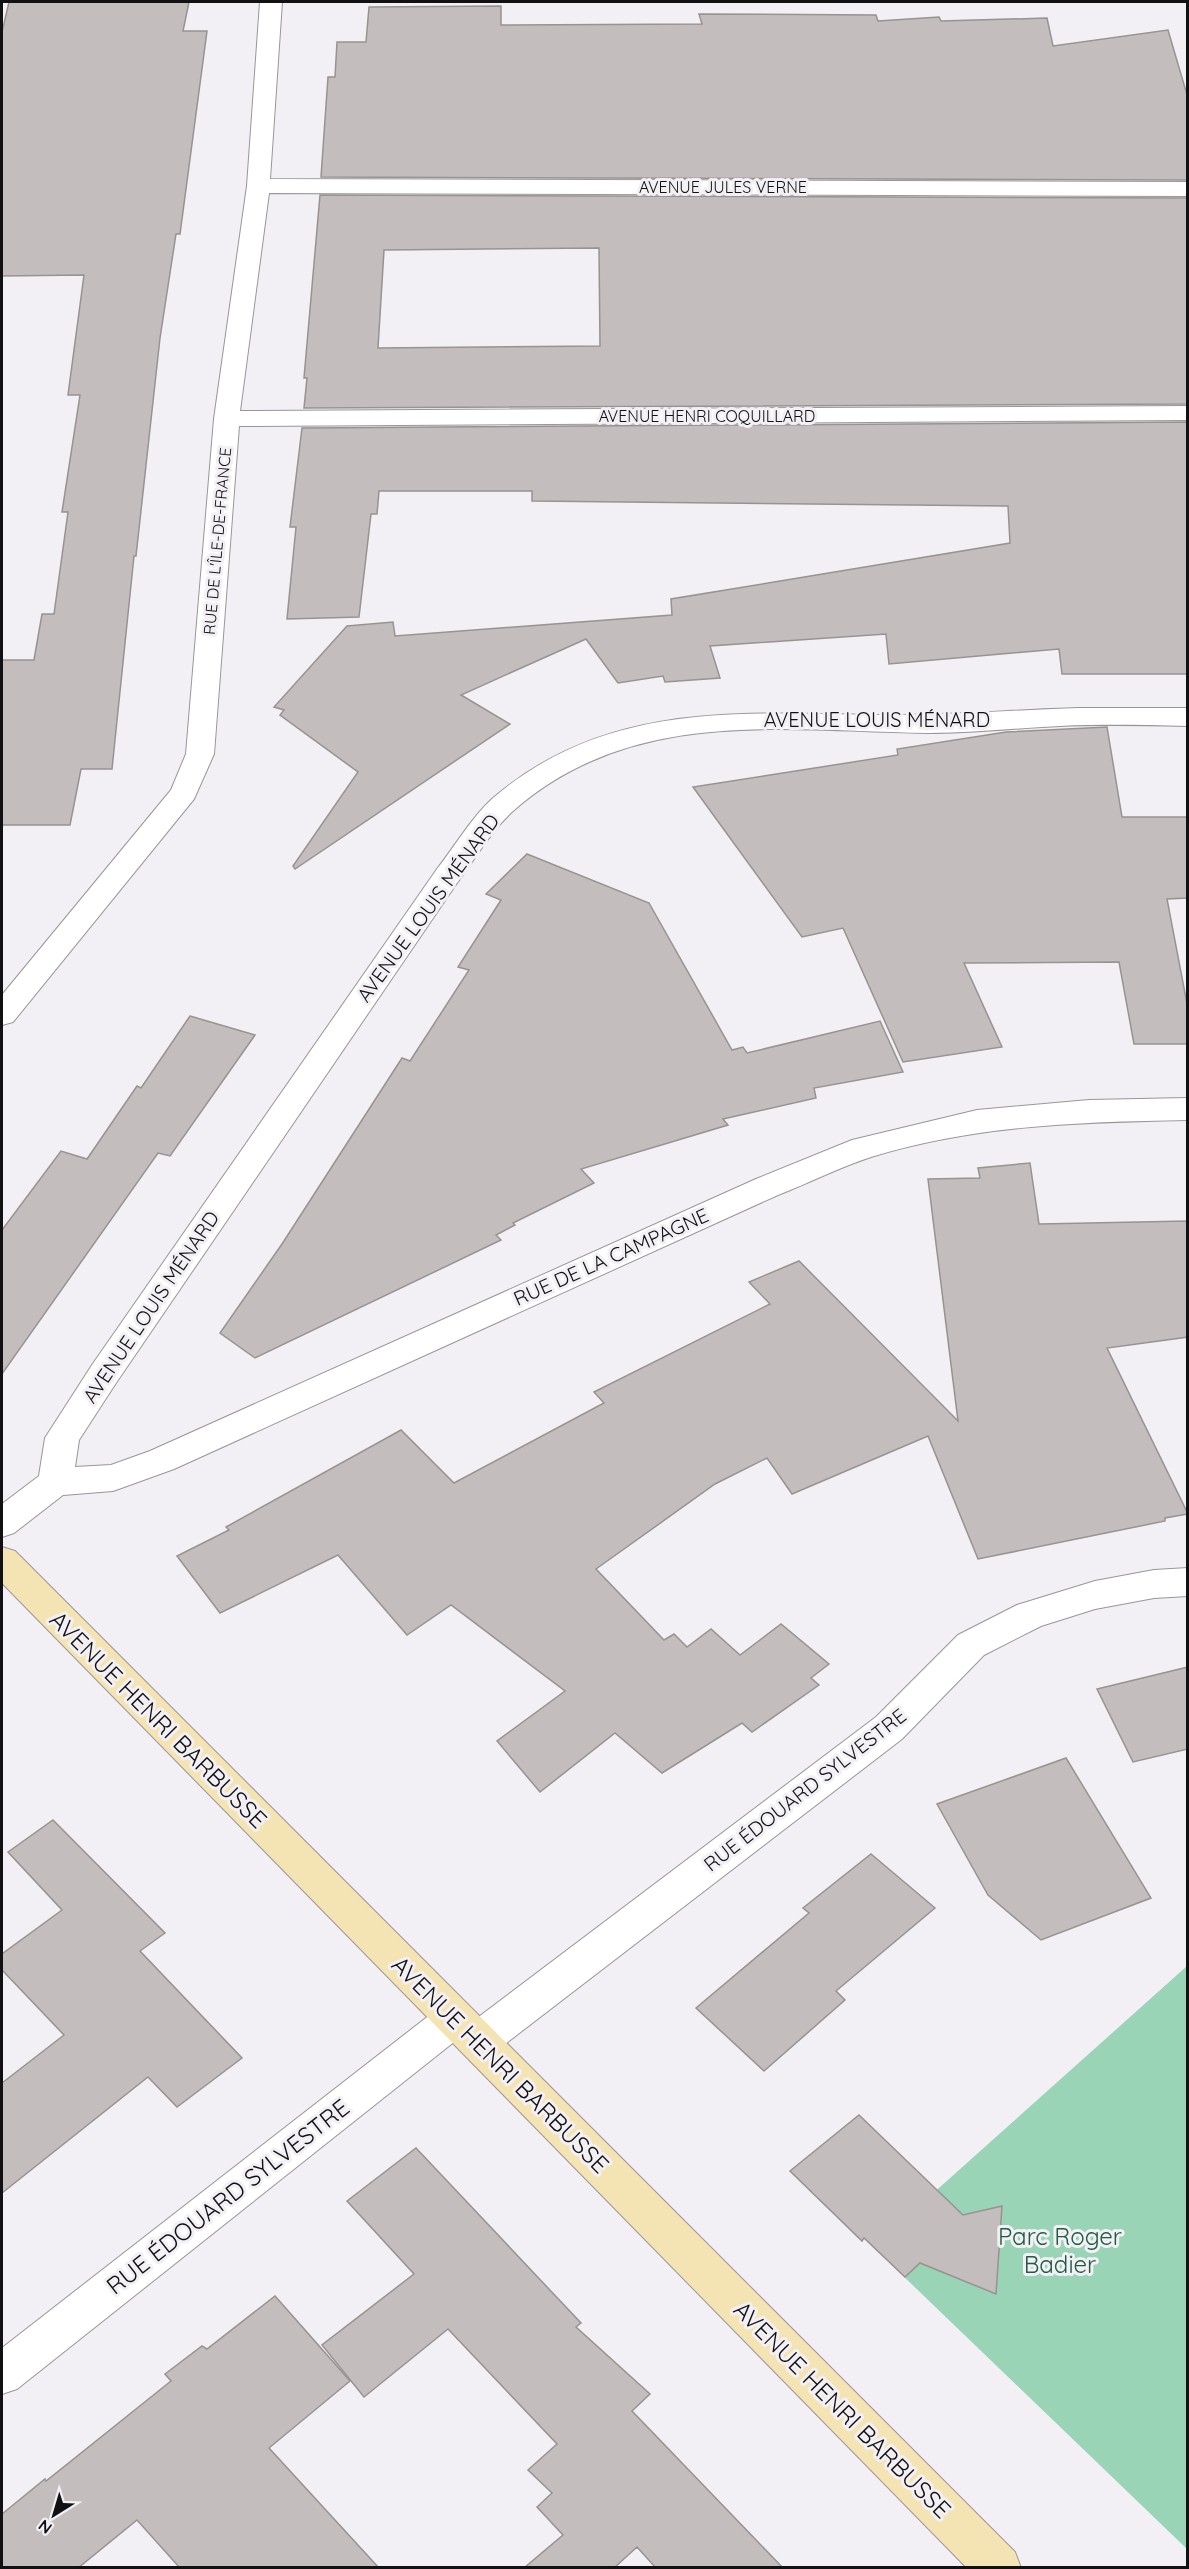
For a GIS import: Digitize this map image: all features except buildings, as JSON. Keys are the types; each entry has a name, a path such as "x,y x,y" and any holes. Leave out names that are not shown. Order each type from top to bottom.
{"main road":[{"name":"AVENUE HENRI BARBUSSE","path":"2,1562 999,2568"}],"street":[{"name":"RUE DE L'ÎLE-DE-FRANCE","path":"2,1015 184,793 200,754 227,419 258,186 271,2"},
{"name":"AVENUE JULES VERNE","path":"258,186 1188,189"},
{"name":"AVENUE HENRI COQUILLARD","path":"227,419 1188,413"},
{"name":"AVENUE LOUIS MÉNARD","path":"55,1482 62,1438 104,1374 447,876 502,806 539,777 580,753 649,730 694,722 742,720 933,724 1079,717 1188,717"},
{"name":"RUE DE LA CAMPAGNE","path":"55,1482 113,1478 162,1460 767,1187 863,1148 977,1121 1089,1111 1188,1109"},
{"path":"2,1523 55,1482"},
{"name":"RUE ÉDOUARD SYLVESTRE","path":"2,2374 466,2030 889,1728 971,1645 1030,1615 1095,1595 1154,1584 1188,1581"}],"green space":[{"name":"Parc Roger Badier","path":"1187,1966 1187,2549 873,2247"}]}
